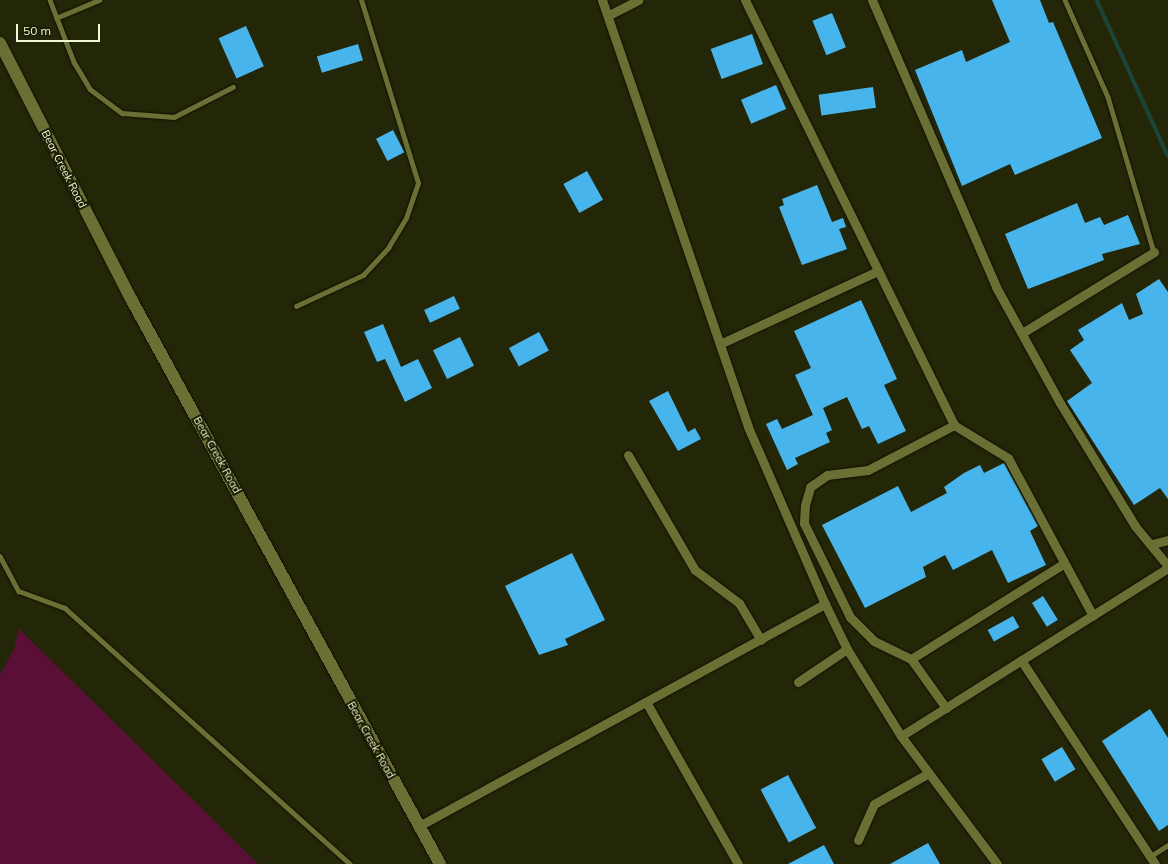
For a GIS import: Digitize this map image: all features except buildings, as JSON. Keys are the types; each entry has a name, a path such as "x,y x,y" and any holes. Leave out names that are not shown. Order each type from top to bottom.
{"street":[{"path":"602,0 609,15 722,343 748,427 825,604 847,649 901,736 927,774 997,864"},
{"path":"609,15 638,0"},
{"path":"745,0 876,272 954,425 1008,458 1063,564 1093,616"},
{"path":"872,0 996,286 1022,333 1136,526 1152,544 1168,567 1093,616 901,736"},
{"name":"Bear Creek Road","path":"0,43 130,297 440,864"},
{"path":"1022,333 1154,252"},
{"path":"722,343 876,272"},
{"path":"946,708 911,659 874,641 850,617 804,523 810,487 827,475 848,471 868,470 954,425"},
{"path":"628,455 695,570 739,603 761,640"},
{"path":"1152,544 1168,540"},
{"path":"911,659 1063,564"},
{"path":"419,826 825,604"},
{"path":"798,682 847,649"},
{"path":"1022,660 1153,860"},
{"path":"646,702 738,864"},
{"path":"858,840 874,804 927,774"}],"lane":[{"path":"50,0 56,18 90,89 122,113 174,117 233,87"},
{"path":"56,18 99,0"},
{"path":"296,306 363,274 388,248 406,218 418,182 360,0"},
{"path":"1065,0 1108,97 1133,175 1154,252"},
{"path":"0,556 19,591 64,608 350,864"},
{"path":"1153,860 1168,845"}],"shaded area":[{"path":"19,629 258,864 0,864 0,675 14,649"}],"waterway":[{"path":"1097,0 1168,156"}]}
